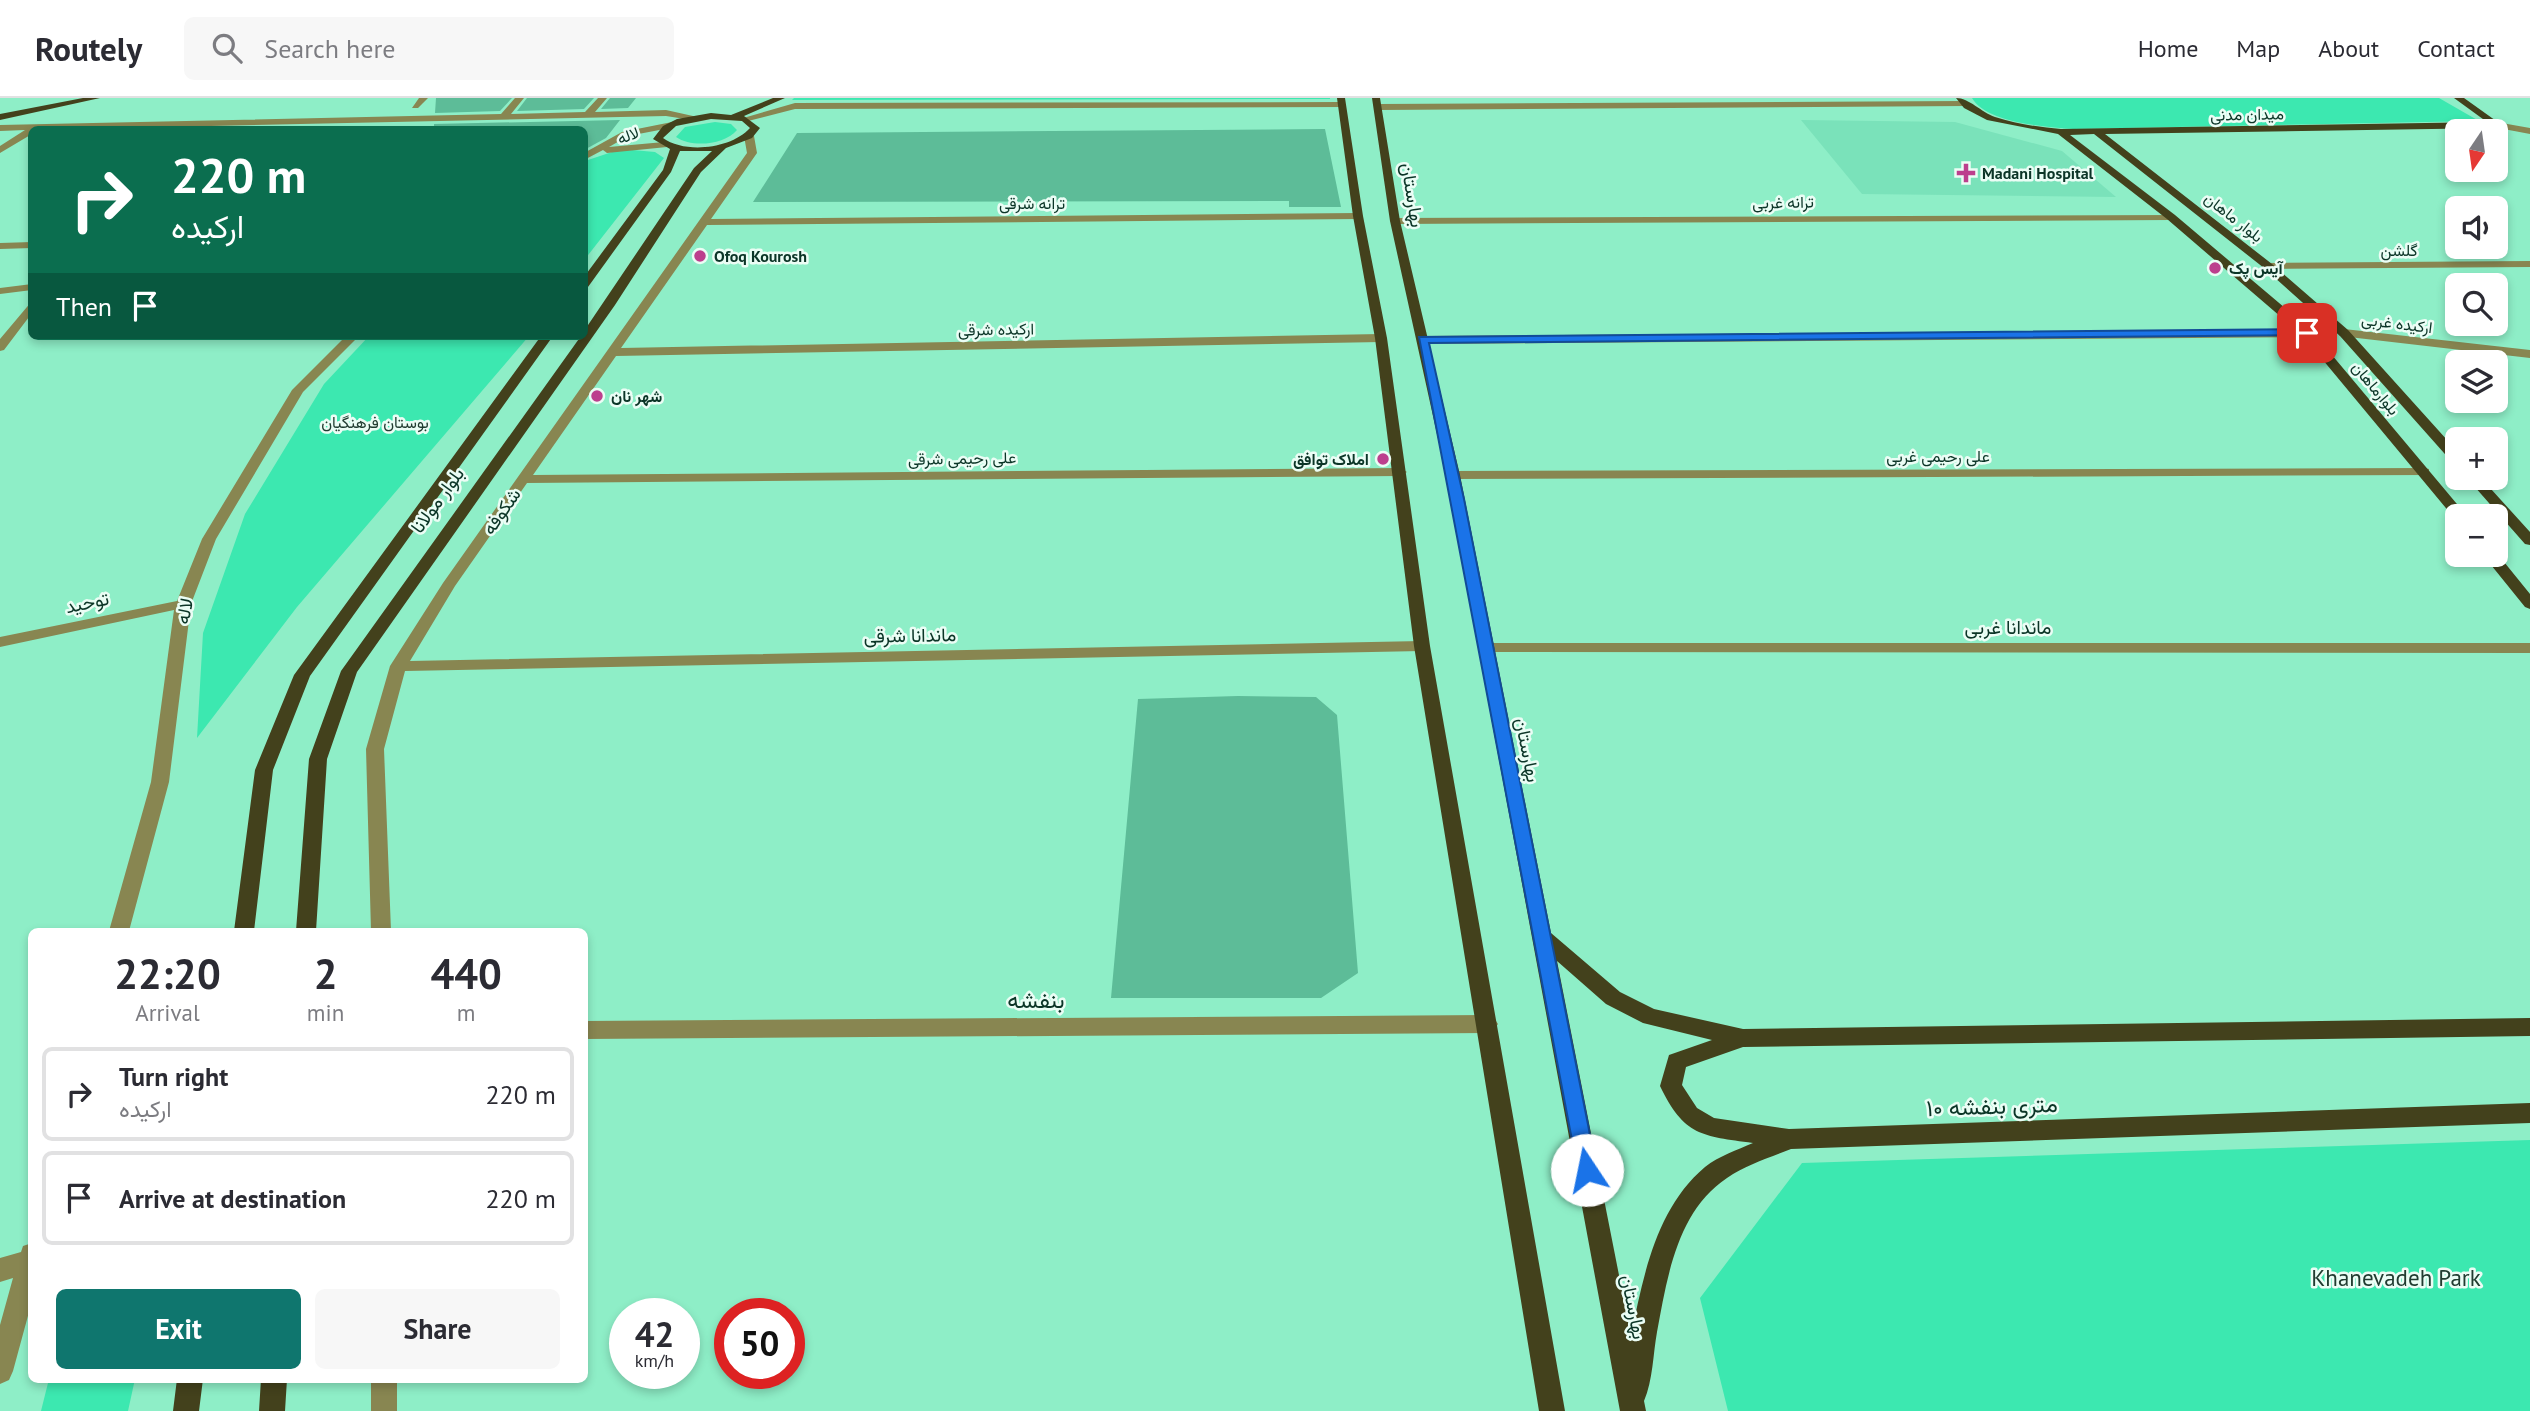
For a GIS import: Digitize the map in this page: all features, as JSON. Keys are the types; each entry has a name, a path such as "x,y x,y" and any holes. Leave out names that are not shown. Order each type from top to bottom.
{"main road":[{"path":"0,106 40,98"},
{"path":"0,117 96,98"},
{"path":"588,280 668,170 675,154 658,135 672,125 698,118 739,118 781,98"},
{"path":"2458,98 2488,119"},
{"name":"میدان مدنی","path":"1962,101 1979,114 2005,123 2060,132 2445,126"},
{"name":"بهارستان","path":"1378,103 1395,221 1453,475 1632,1408"},
{"path":"1342,106 1358,216 1381,338 1422,646 1552,1411"},
{"path":"669,146 723,146 752,132 739,118"},
{"name":"بلوارماهان","path":"2060,132 2171,217 2307,333 2449,504"},
{"name":"بلوار ماهان","path":"2097,132 2268,266 2344,333 2445,445"},
{"name":"بلوار مولانا","path":"588,335 697,170 723,146"},
{"name":"بلوار مولانا","path":"244,928 264,770 302,675 544,340"},
{"name":"بلوار مولانا","path":"306,928 318,759 349,671 584,340"},
{"path":"2486,490 2524,526 2530,541"},
{"path":"2500,567 2530,604"},
{"path":"1541,936 1613,998 1650,1017 1742,1038 2530,1027"},
{"path":"1742,1038 1677,1061 1671,1086 1689,1115 1710,1127 1788,1139"},
{"name":"۱۰ متری بنفشه","path":"1632,1408 1662,1253 1685,1205 1715,1173 1788,1139 2530,1113"},
{"path":"186,1411 190,1383"},
{"path":"272,1411 274,1383"}],"street":[{"path":"415,106 424,98"},
{"path":"504,116 520,98"},
{"path":"588,114 603,98"},
{"path":"1378,103 1962,101"},
{"path":"677,114 684,106"},
{"path":"739,118 795,106 1342,106"},
{"path":"798,117 1342,106"},
{"path":"229,126 588,114 677,114 698,118"},
{"path":"395,126 402,119"},
{"path":"752,132 776,122"},
{"name":"لاله","path":"588,155 625,134 672,125"},
{"path":"2508,127 2530,131"},
{"path":"0,128 28,129"},
{"path":"0,150 28,132"},
{"name":"شکوفه","path":"381,928 375,749 398,666 448,586 752,153 752,132"},
{"name":"لاله","path":"588,156 628,146 669,146"},
{"name":"ترانه شرقی","path":"706,222 1358,216"},
{"name":"ترانه غربی","path":"1395,221 2171,217"},
{"path":"0,246 28,245"},
{"name":"گلشن","path":"2268,266 2530,264"},
{"path":"0,291 28,288"},
{"path":"0,323 26,319"},
{"path":"0,347 26,319"},
{"path":"1423,340 2307,333"},
{"name":"ارکیده غربی","path":"2344,333 2530,354"},
{"name":"ارکیده شرقی","path":"612,352 1381,338"},
{"name":"لاله","path":"120,928 160,782 183,604 209,539 298,390 349,340"},
{"name":"علی رحیمی شرقی","path":"523,479 1400,472"},
{"name":"علی رحیمی غربی","path":"1453,475 2424,472"},
{"name":"توحید","path":"0,642 183,604"},
{"name":"ماندانا شرقی","path":"398,666 1422,646"},
{"name":"ماندانا غربی","path":"1487,648 2530,648"},
{"name":"بنفشه","path":"588,1030 1488,1024"},
{"path":"0,1270 28,1258"},
{"path":"0,1371 28,1268"},
{"path":"384,1383 384,1411"}],"shaded area":[{"name":"Madani Hospital","path":"1801,120 1955,122 2062,151 2116,197 1862,194"}],"green space":[{"path":"1330,98 1330,99 792,100"},
{"path":"1972,98 2439,98 2476,119 2073,129 2018,122 1990,113"},
{"path":"715,122 731,124 737,130 724,139 708,143 690,143 676,137 685,127"},
{"path":"621,149 655,152 664,158 588,255 588,160"},
{"name":"بوستان فرهنگیان","path":"365,340 526,340 297,607 197,738 203,633 245,514 324,384"},
{"name":"Khanevadeh Park","path":"2530,1140 2530,1411 1728,1411 1700,1298 1802,1163"},
{"path":"48,1383 134,1383 128,1411 41,1411"}],"building":[{"path":"436,98 512,98 500,111 435,113"},
{"path":"527,98 594,98 584,109 517,111"},
{"path":"610,98 636,98 628,108 601,109"},
{"path":"620,120 606,138 588,148 588,126 434,124"},
{"path":"1325,129 1341,207 1289,207 1289,201 753,202 797,133"},
{"path":"1316,697 1337,715 1358,973 1321,998 1111,998 1138,699"}],"place":[{"name":"Madani Hospital","path":"1966,173"},
{"name":"Ofoq Kourosh","path":"700,256"},
{"name":"آیس پک","path":"2215,268"},
{"name":"شهر نان","path":"597,396"},
{"name":"املاک توافق","path":"1383,459"}],"route":[{"path":"1587,1170 1458,499 1423,340 2307,333"}]}
